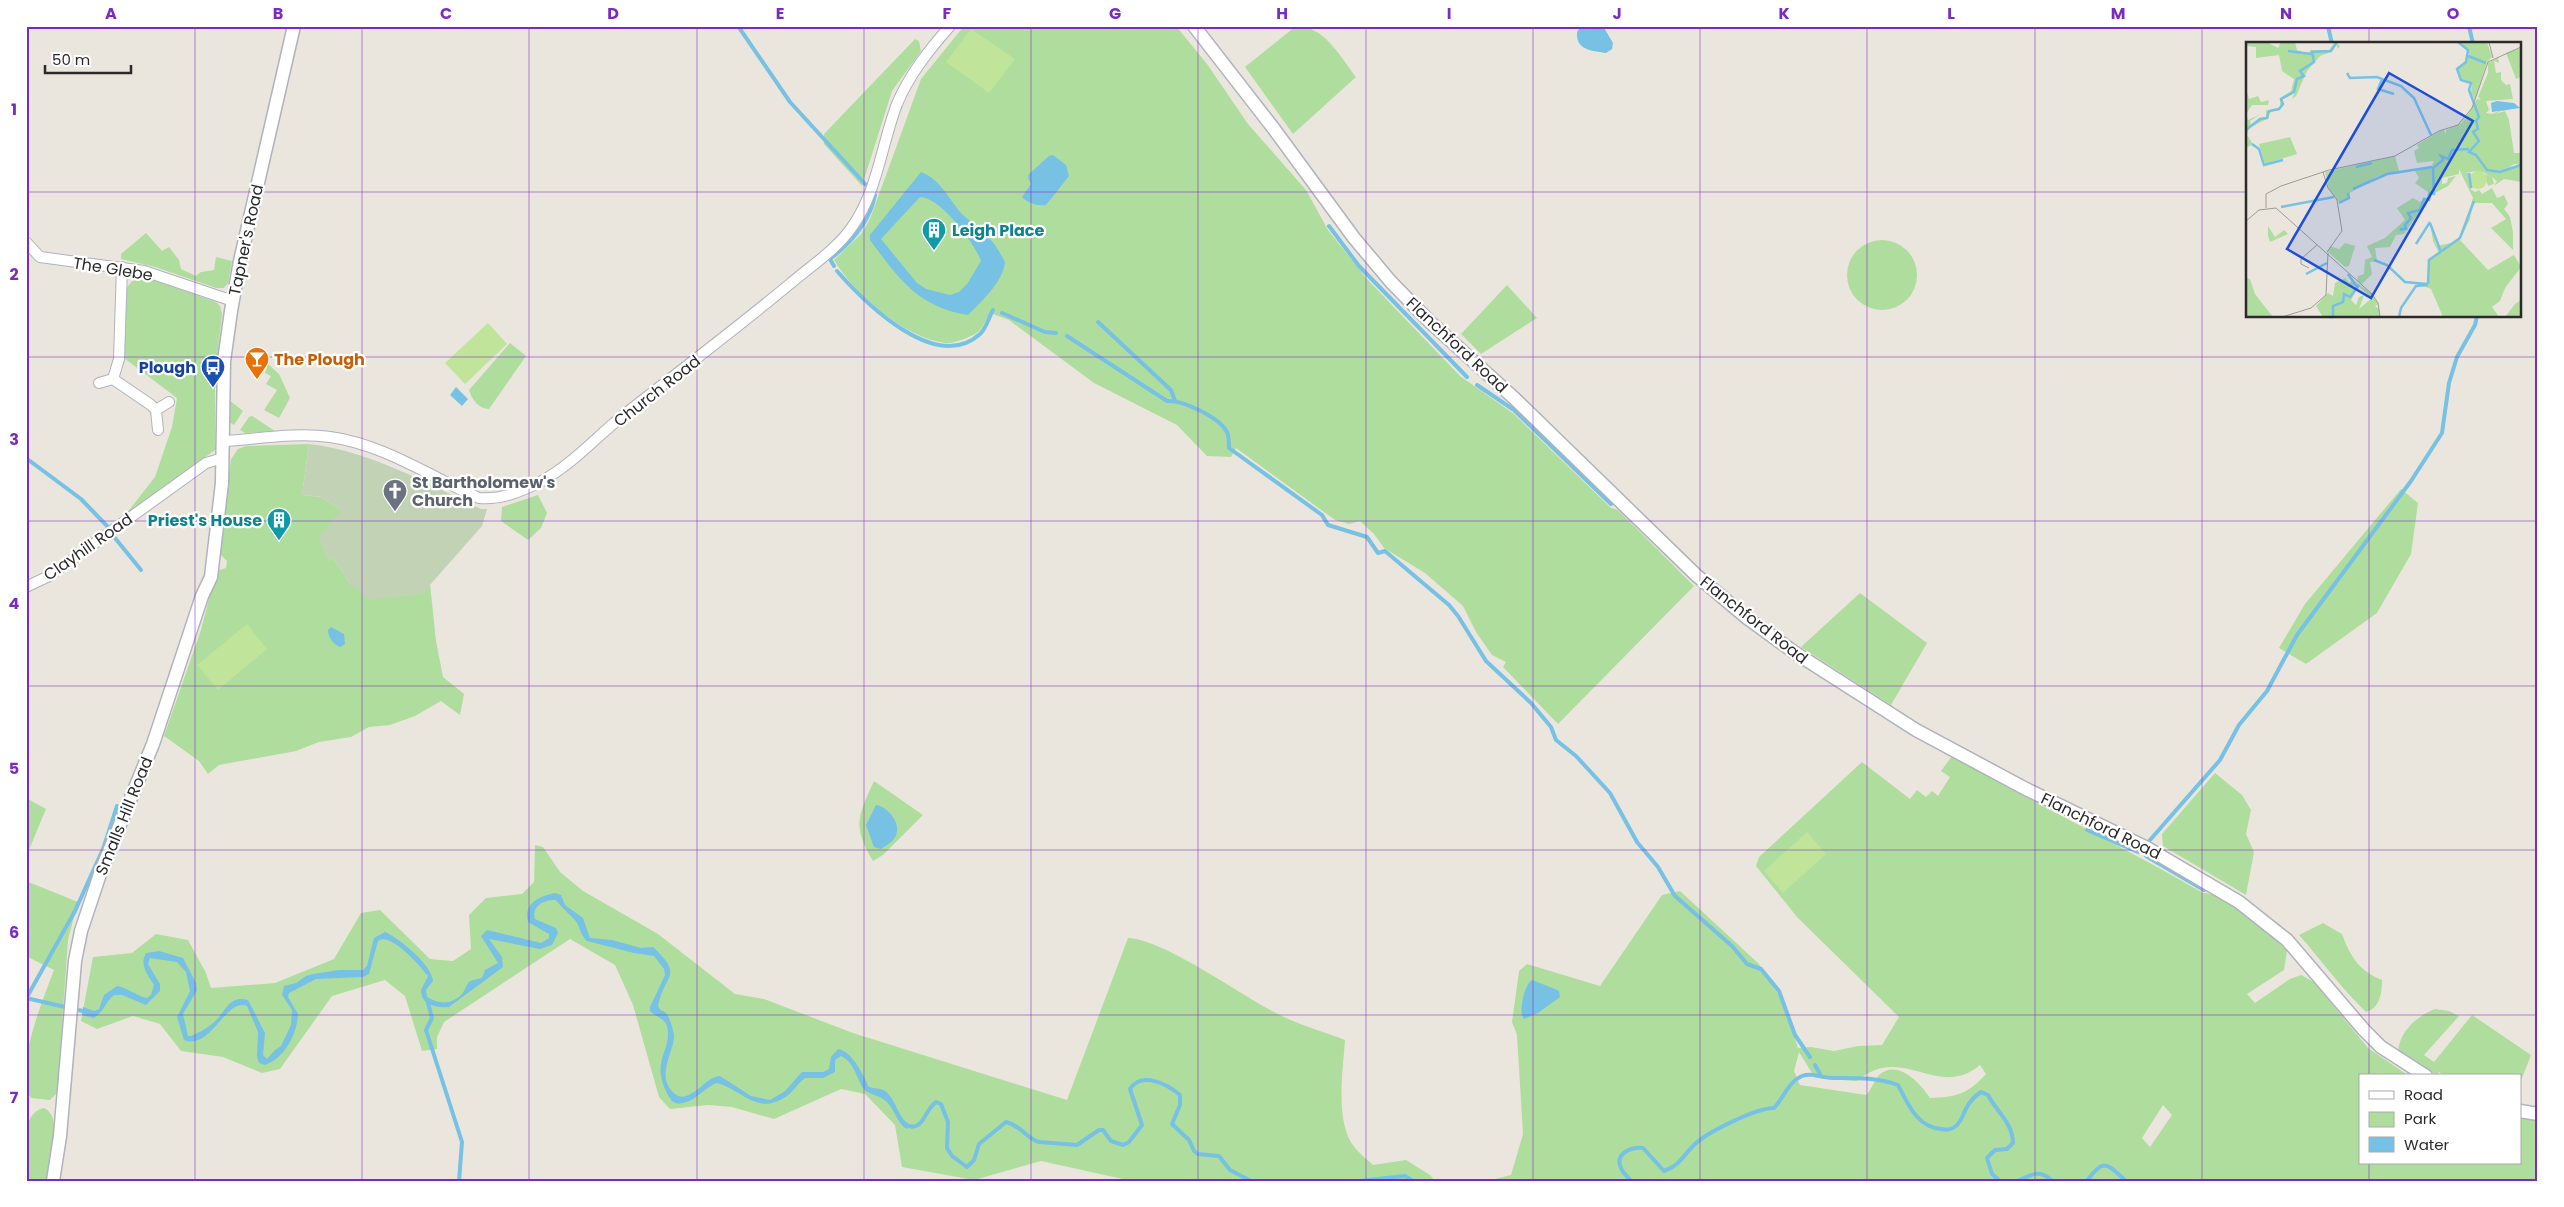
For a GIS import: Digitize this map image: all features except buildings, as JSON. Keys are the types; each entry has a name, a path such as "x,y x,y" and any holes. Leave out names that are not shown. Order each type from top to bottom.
{"street":[{"name":"Tapner's Road","path":"223,458 224,361 233,301 240,261 294,26"},
{"name":"Church Road","path":"223,441 304,436 331,437 359,444 479,498 492,499 504,496 541,481 563,466 622,416 713,348 827,253 850,230 866,206 872,191 902,94 922,58 950,26"},
{"name":"Flanchford Road","path":"1194,26 1274,128 1354,238 1391,282 1430,322 1514,398 1696,575 1747,618 1794,652 1916,730 2026,789 2147,848 2239,902 2288,940 2364,1030 2381,1047 2423,1074"},
{"name":"The Glebe","path":"26,242 40,257 122,267 144,272 233,301"},
{"path":"113,379 118,359 122,267"},
{"path":"98,383 113,379"},
{"path":"113,379 156,410 158,430"},
{"path":"156,410 169,402"},
{"name":"Clayhill Road","path":"26,587 49,576 206,463 223,458"},
{"name":"Smalls Hill Road","path":"53,1181 60,1136 74,961 87,909 153,744 202,596 211,577 223,458"},
{"path":"2522,1111 2538,1114"}],"green space":[{"path":"964,26 1176,26 1207,64 1248,124 1306,190 1328,230 1367,279 1460,376 1514,414 1611,508 1618,510 1694,586 1558,724 1503,667 1506,662 1492,655 1476,632 1463,606 1425,573 1384,548 1374,534 1360,521 1349,524 1335,520 1236,448 1231,457 1207,456 1177,425 1094,383 1009,320 990,313 977,333 964,339 947,343 914,333 882,312 854,287 834,260 861,234 870,219 921,79"},
{"path":"1296,26 1306,27 1324,37 1338,52 1356,77 1293,134 1245,67"},
{"path":"971,29 1015,59 989,93 946,62"},
{"path":"915,39 919,41 921,51 892,91 862,186 824,144 824,134"},
{"path":"146,233 162,251 169,247 179,260 181,269 196,276 201,272 214,270 216,257 232,261 228,283 224,288 216,288 155,267 121,259 121,254"},
{"path":"1882,240 1901,246 1911,256 1917,275 1911,294 1901,304 1882,310 1863,304 1853,294 1847,275 1853,256 1863,246"},
{"path":"146,277 216,302 220,306 222,314 215,377 215,450 126,514 155,477 172,427 177,398 124,358 126,290 134,280"},
{"path":"1507,285 1537,318 1481,354 1461,334"},
{"path":"488,323 507,344 465,384 445,363"},
{"path":"510,343 526,356 489,409 485,409 474,400 469,390"},
{"path":"268,364 279,374 290,398 279,418 264,410 277,390 266,384 271,376 265,373"},
{"path":"229,400 243,411 234,425 229,422"},
{"path":"252,416 275,431 245,433 240,430 249,417"},
{"path":"309,444 302,495 322,497 341,510 329,561 333,558 350,583 422,594 430,584 436,641 443,677 464,694 460,715 441,701 415,716 390,725 369,727 351,737 319,742 296,751 219,765 208,774 199,761 164,736 201,630 216,571 226,568 227,561 220,554 220,545 231,459 238,449 246,446"},
{"path":"309,444 354,453 376,461 481,509 487,509 482,526 422,594 369,600 350,583 333,558 329,561 318,538 341,510 322,497 302,495"},
{"path":"2401,489 2418,503 2411,554 2377,613 2306,664 2279,648 2305,604"},
{"path":"538,495 547,513 541,528 528,540 501,521 502,507"},
{"path":"1860,593 1927,643 1891,705 1801,647"},
{"path":"247,624 267,649 218,690 197,665"},
{"path":"1952,756 2203,893 2223,900 2260,926 2280,944 2287,951 2284,970 2247,994 2255,1003 2290,979 2301,975 2314,982 2368,1048 2406,1074 2359,1074 2359,1164 2522,1164 2522,1118 2538,1121 2538,1181 1487,1181 1511,1175 1523,1134 1517,1035 1512,1022 1519,971 1527,964 1600,986 1662,895 1680,891 1759,964 1782,1000 1798,1048 1811,1047 1834,1051 1858,1046 1882,1045 1899,1017 1797,917 1756,866 1759,857 1862,762 1910,799 1917,790 1926,797 1932,791 1938,796 1950,777 1941,771","holes":["1799,1052 1815,1078 1857,1081 1874,1071 1890,1067 1905,1068 1934,1076 1949,1077 1964,1074 1980,1065 1986,1074 1980,1081 1961,1093 1948,1097 1930,1098 1915,1080 1894,1069 1879,1075 1866,1095 1800,1085 1794,1071","2163,1105 2172,1115 2150,1147 2142,1138"]},
{"path":"2215,773 2242,795 2251,810 2246,834 2254,852 2246,895 2163,846 2162,834"},
{"path":"874,781 923,815 883,855 873,861 862,839 860,821 864,803"},
{"path":"26,798 46,809 26,857"},
{"path":"1807,832 1826,854 1783,893 1764,871"},
{"path":"535,845 543,847 560,872 583,891 658,934 735,994 764,999 853,1033 1067,1100 1128,938 1161,947 1282,1016 1345,1040 1342,1112 1349,1139 1358,1151 1373,1165 1406,1160 1430,1175 1435,1181 1132,1181 1041,1161 974,1180 902,1167 895,1125 865,1094 841,1089 774,1119 732,1107 708,1105 670,1109 659,1097 633,1005 615,965 570,939 444,1022 437,1037 437,1049 422,1051 405,996 385,980 332,996 280,1069 262,1073 223,1057 181,1051 160,1024 133,1016 97,1029 81,1021 93,957 132,953 156,934 188,940 206,973 211,988 275,983 334,959 361,913 380,910 430,959 453,961 471,949 469,915 486,898 522,894 534,882"},
{"path":"26,881 78,902 68,940 58,1081 56,1094 50,1100 31,1098 26,1086 27,1054 37,1016 54,970 26,956"},
{"path":"2323,923 2342,934 2356,962 2367,972 2382,980 2379,999 2371,1010 2366,1012 2357,1003 2299,935"},
{"path":"2435,1009 2449,1011 2459,1016 2424,1055 2434,1062 2472,1015 2531,1055 2522,1078 2522,1074 2442,1074 2439,1072 2435,1074 2398,1051 2402,1037 2410,1025"},
{"path":"44,1108 50,1113 55,1130 47,1181 26,1181 25,1138 27,1128 30,1119 36,1112"}],"water":[{"path":"1584,26 1603,26 1613,43 1612,49 1606,53 1592,51 1583,47 1578,40 1577,32"},
{"path":"1053,155 1066,165 1069,176 1046,205 1027,201 1022,197 1031,184 1028,178 1029,174 1049,156"},
{"path":"921,172 939,184 961,213 992,242 1005,262 996,284 968,315 936,305 911,289 880,254 870,240 870,235","holes":["920,197 937,204 956,222 972,243 981,261 967,284 959,292 950,295 926,289 917,283 881,239"]},
{"path":"456,387 468,399 462,406 450,395"},
{"path":"331,627 344,634 345,644 341,647 336,645 330,638 328,630"},
{"path":"876,805 890,813 894,818 897,828 897,834 894,839 881,849 874,847 866,825"},
{"path":"555,893 561,895 565,905 583,918 590,938 612,940 641,948 653,947 668,964 670,976 658,1006 660,1010 666,1013 674,1033 666,1074 670,1089 678,1096 689,1095 709,1080 720,1076 751,1096 770,1100 785,1091 802,1072 823,1072 829,1069 831,1057 838,1049 853,1059 869,1087 883,1090 889,1094 902,1117 909,1124 907,1129 900,1123 887,1102 865,1090 852,1066 841,1056 835,1060 835,1072 823,1078 805,1078 786,1097 773,1103 757,1102 717,1083 688,1102 678,1104 674,1102 668,1095 661,1073 661,1064 668,1035 667,1026 662,1019 650,1011 650,1007 665,975 664,969 654,956 587,941 575,921 556,900 543,902 537,907 534,914 535,919 556,928 558,933 552,945 540,949 489,939 502,957 503,967 449,1007 434,1006 426,1002 421,990 428,976 397,945 383,939 378,941 369,974 363,977 316,979 289,993 288,997 298,1014 295,1029 284,1051 272,1062 265,1065 259,1063 257,1057 258,1032 247,1006 239,1005 232,1009 202,1038 194,1041 184,1040 177,1017 190,991 186,972 177,962 150,958 148,964 160,984 160,991 146,1005 122,995 114,995 94,1018 82,1015 83,1007 94,1011 99,1009 104,995 117,986 143,997 147,998 151,995 154,985 145,970 143,962 146,953 159,951 183,958 196,983 197,990 183,1014 188,1036 210,1026 231,1002 241,999 248,1000 265,1033 263,1055 267,1059 281,1046 291,1025 292,1010 282,995 284,986 296,983 306,976 313,974 339,970 363,970 367,966 374,938 385,932 406,946 427,967 433,981 426,990 427,997 440,1002 453,1001 461,995 470,981 482,978 485,970 498,963 481,936 487,930 541,943 549,938 549,934 528,922 527,915 530,905 534,901"},
{"path":"1532,980 1559,991 1560,997 1538,1013 1524,1019 1522,1016 1523,999 1527,987"}],"waterway":[{"path":"738,26 790,102 866,185"},
{"path":"2328,26 2332,42"},
{"path":"2469,26 2473,42"},
{"path":"834,266 830,259 852,239 864,223 875,195"},
{"path":"1329,226 1359,266 1467,377"},
{"path":"837,271 849,285 883,316 923,340 943,346 962,344 980,334 993,310"},
{"path":"1002,313 1045,332 1056,333"},
{"path":"2150,840 2220,760 2239,725 2267,691 2297,635 2411,481 2442,433 2449,383 2457,357 2475,325 2477,318"},
{"path":"1098,322 1171,390 1175,401"},
{"path":"1067,336 1167,401 1182,403 1209,415 1223,426 1227,432 1229,448 1322,515 1328,525 1367,537 1378,553 1385,551 1449,605 1486,661 1531,703 1551,727 1556,740 1576,756 1610,793 1637,842 1658,867 1675,896 1732,946 1747,964 1761,969 1779,991 1795,1035 1810,1057"},
{"path":"1477,385 1514,410 1611,504"},
{"path":"26,458 81,499 108,527"},
{"path":"115,538 141,570"},
{"path":"27,997 75,911 103,849 117,806"},
{"path":"2087,830 2138,852"},
{"path":"2146,856 2204,890"},
{"path":"26,998 87,1012"},
{"path":"427,999 432,1018 426,1030 462,1142 459,1181"},
{"path":"1815,1065 1820,1074"},
{"path":"1631,1181 1619,1163 1620,1158 1625,1152 1643,1148 1664,1171 1669,1169 1677,1164 1693,1146 1708,1135 1731,1122 1755,1112 1774,1108 1797,1078 1810,1075 1828,1078 1874,1079 1898,1085 1919,1119 1933,1127 1947,1130 1956,1126 1967,1106 1975,1097 1981,1092 1988,1095 2007,1123 2013,1143 2007,1149 1995,1150 1987,1158 1992,1174 2000,1181"},
{"path":"905,1125 916,1126 923,1120 936,1102 941,1104 948,1122 947,1148 952,1156 967,1167 974,1160 979,1144 1006,1122 1016,1126 1039,1142 1077,1145 1099,1130 1103,1130 1111,1141 1123,1145 1129,1142 1142,1125 1130,1089 1141,1081 1155,1081 1180,1095 1180,1105 1172,1124 1189,1140 1194,1151 1198,1154 1219,1156 1230,1170 1251,1181"},
{"path":"2087,1181 2102,1166 2110,1167 2126,1181"},
{"path":"2018,1181 2036,1174 2044,1175 2052,1181"},
{"path":"1360,1181 1405,1176 1413,1181"}],"place":[{"name":"Leigh Place","path":"934,251"},
{"name":"The Plough","path":"257,380"},
{"name":"Plough","path":"213,388"},
{"name":"St Bartholomew's Church","path":"395,512"},
{"name":"Priest's House","path":"279,541"}]}
